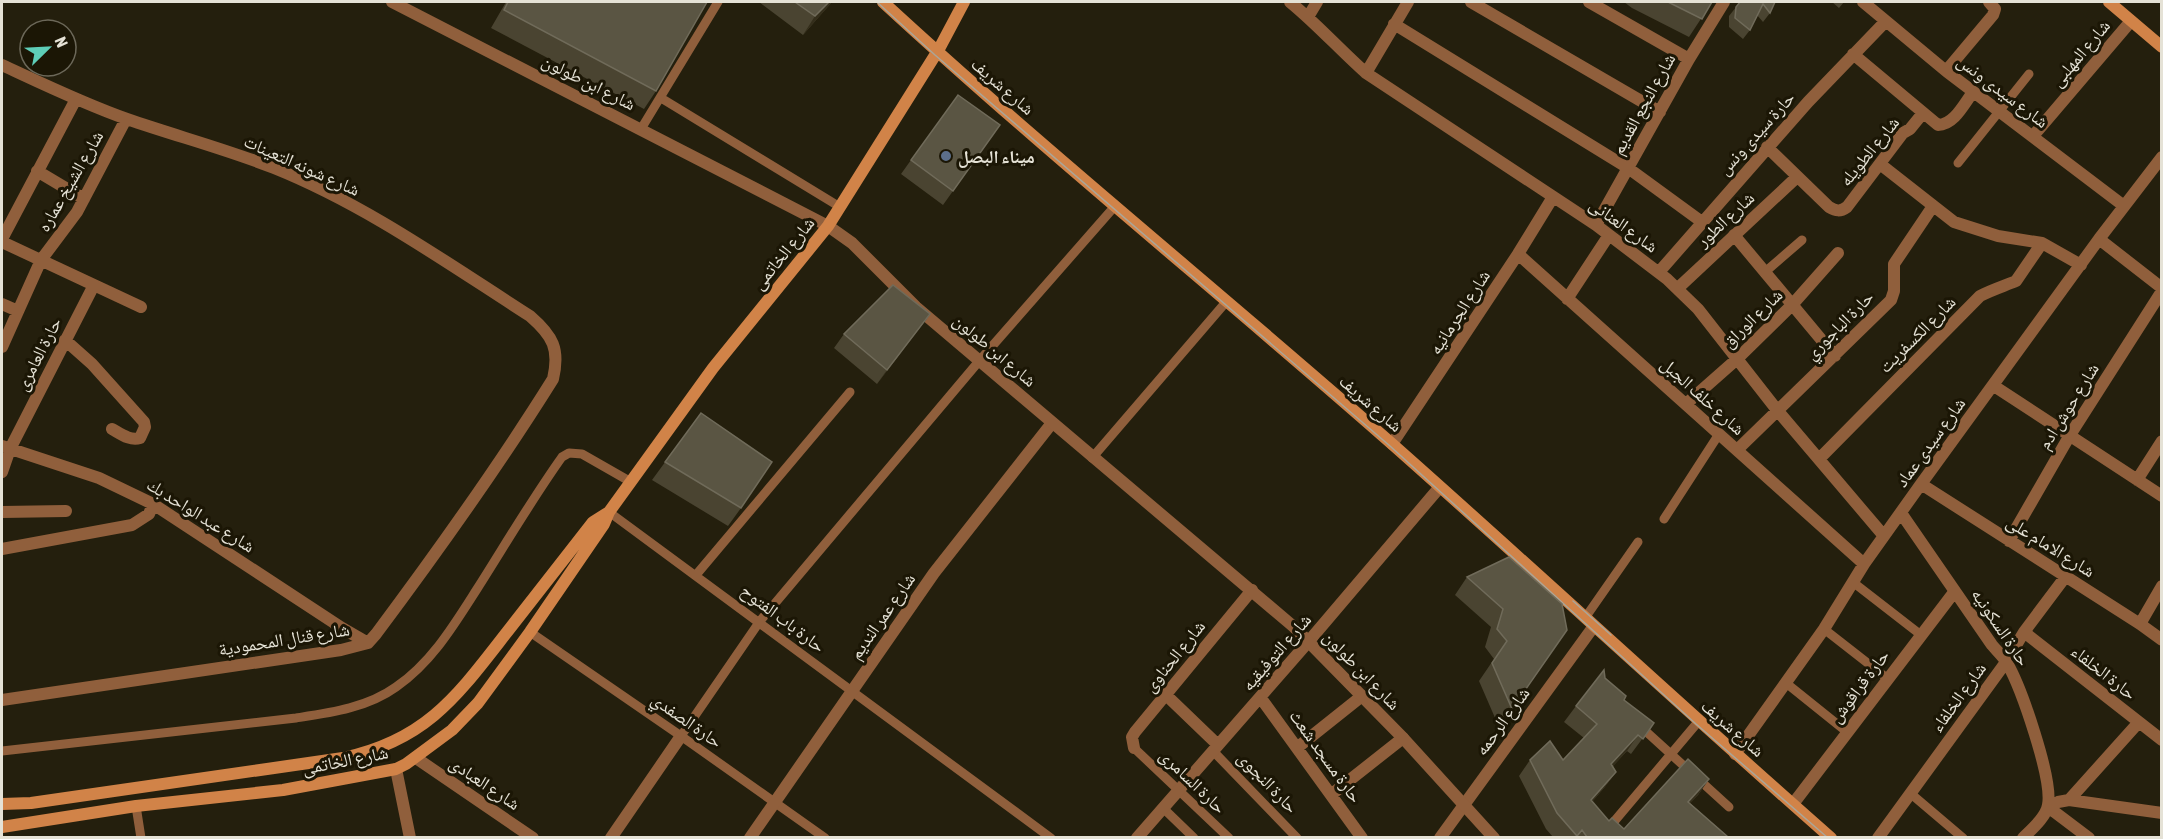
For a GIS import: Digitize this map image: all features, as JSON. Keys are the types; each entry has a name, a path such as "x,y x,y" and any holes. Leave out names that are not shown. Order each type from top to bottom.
{"main road":[{"name":"شارع شريف","path":"883,2 937,52 1392,444 1698,722 1831,837"},
{"name":"شارع الخاتمى","path":"2,827 136,806 284,790 396,769 416,758 452,730 478,703 530,632 604,524 609,512 713,368 828,226 937,52 964,2"},
{"path":"2109,2 2162,48"},
{"name":"شارع الخاتمى","path":"2,804 31,803 343,758 388,745 410,733 442,710 466,683 593,522 609,512"}],"street":[{"name":"شارع ابن طولون","path":"392,2 828,226 852,243 916,307 1092,458 1252,590 1309,641 1494,837"},
{"name":"شارع العنانى","path":"1290,2 1366,73 1596,225 1678,288 1698,309 1778,410 1884,536"},
{"path":"1308,17 1317,2"},
{"path":"1366,73 1408,2"},
{"path":"1471,2 1660,112"},
{"path":"1589,2 1689,59"},
{"name":"شارع النجع القديم","path":"1596,225 1689,59 1724,2"},
{"name":"شارع سيدى ونس","path":"1863,2 1946,72 2124,206"},
{"path":"1946,72 1994,15 1995,9 1989,2"},
{"name":"شارع المهلبى","path":"2033,136 2131,21"},
{"name":"حارة سيدى ونس","path":"1659,272 1767,147 1852,54 1885,22"},
{"path":"1394,24 1628,168 1702,222"},
{"path":"1852,54 1938,125 1951,122 1973,92"},
{"name":"شارع شونه التعينات","path":"2,65 126,119 274,168 353,206 389,226 530,316 543,327 556,351"},
{"path":"2,240 76,99"},
{"name":"شارع الطويله","path":"1797,177 1835,211 1847,207 1903,133 1910,129 1923,113"},
{"name":"شارع الشيخ عماره","path":"41,260 84,199 126,119"},
{"path":"1767,147 1797,177"},
{"name":"شارع سيدى عماد","path":"1735,754 1824,629 1864,564 1921,484 2099,239 2162,157"},
{"path":"1880,164 1954,222 1998,236 2042,243 2081,265"},
{"path":"37,171 84,199"},
{"name":"شارع الطور","path":"1678,288 1797,177"},
{"name":"شارع الجرمانيه","path":"1392,444 1518,254 1553,197"},
{"name":"حارة الباجوري","path":"1737,450 1890,300 1894,291 1894,264 1933,207"},
{"path":"1567,298 1609,235"},
{"path":"1734,235 1835,356"},
{"path":"2099,239 2162,290"},
{"name":"شارع الشيخ عماره","path":"2,240 141,307"},
{"name":"شارع الكسفريت","path":"1820,459 1980,296 2016,281 2042,243"},
{"name":"شارع الوراق","path":"1686,404 1737,359 1792,305 1838,253"},
{"name":"شارع خلف الجبل","path":"1518,254 1864,564"},
{"path":"2,346 41,260"},
{"name":"حارة العامرى","path":"2,472 6,448 94,285"},
{"name":"شارع حوش ادم","path":"2009,541 2070,435 2162,290"},
{"path":"2,304 18,311"},
{"path":"65,340 92,364 144,422 145,427 140,438 136,440 112,429"},
{"name":"شارع قنال المحمودية","path":"2,700 355,648 368,643 507,453 553,379 556,351"},
{"path":"1994,386 2162,496"},
{"name":"شارع عمر النديم","path":"750,837 934,573 1052,423"},
{"path":"2137,480 2162,441"},
{"name":"شارع عبد الواحد بك","path":"6,448 99,478 153,504 368,643"},
{"name":"شارع الامام على","path":"1921,484 2162,640"},
{"name":"شارع التوفيقيه","path":"1137,837 1309,641 1439,488"},
{"path":"2,549 132,525 149,514 153,504"},
{"path":"2,512 66,511"},
{"name":"حارة السكونيه","path":"1901,513 2006,662 2023,698 2046,777 2048,807"},
{"name":"شارع الخلفاء","path":"1878,837 2066,576"},
{"path":"2140,624 2162,586"},
{"name":"شارع الحناوى","path":"1134,748 1132,737 1252,590"},
{"name":"حارة قراقوش","path":"1793,804 1955,591"},
{"name":"شارع الرحمه","path":"1440,837 1590,622"},
{"name":"حارة الخلفاء","path":"2024,632 2162,740"},
{"name":"حارة النجوى","path":"1166,695 1215,748"},
{"path":"1298,747 1362,696"},
{"name":"حارة مسجد شعث","path":"1260,697 1362,837"},
{"path":"2069,800 2139,722"},
{"path":"611,837 681,736"},
{"path":"1332,794 1403,738"},
{"name":"شارع العبادى","path":"416,758 533,837"},
{"path":"396,769 410,837"},
{"path":"2023,837 2048,807 2069,800 2162,813"},
{"path":"2048,807 2089,837"}],"lane":[{"path":"641,129 718,2"},
{"path":"1958,164 2030,74"},
{"path":"661,98 840,207"},
{"path":"681,736 760,621 980,360 1115,206"},
{"path":"1765,272 1802,240"},
{"path":"1092,458 1226,302"},
{"path":"696,575 850,392"},
{"path":"1664,519 1719,434"},
{"path":"2,751 296,718 366,703 395,688 424,663 449,633 562,458 569,453 582,454 632,482"},
{"name":"حارة باب الفتوح","path":"609,512 1051,837"},
{"path":"1590,622 1638,542"},
{"path":"1854,583 1921,635"},
{"path":"1824,629 1888,679"},
{"name":"حارة الصفدي","path":"530,632 825,837"},
{"path":"1786,683 1847,732"},
{"path":"1635,722 1729,807"},
{"path":"1612,824 1698,722"},
{"name":"حارة السامرى","path":"1134,748 1228,837"},
{"name":"حارة النجوى","path":"1215,748 1297,837"},
{"path":"1910,793 1963,837"},
{"path":"136,806 141,837"},
{"path":"1163,808 1194,837"}],"building":[{"path":"508,2 707,2 656,91 504,10"},
{"path":"795,2 829,2 815,16"},
{"path":"1668,2 1712,2 1702,19"},
{"path":"1740,2 1775,2 1770,13 1763,4 1750,30 1735,18 1736,7"},
{"name":"ميناء البصل","path":"958,95 1000,125 953,191 911,160"},
{"path":"893,285 930,314 887,370 844,334"},
{"path":"701,413 772,462 741,508 665,462"},
{"path":"1509,557 1562,604 1567,630 1512,709 1492,663 1507,641 1497,629 1503,609 1467,577"},
{"path":"1604,670 1605,678 1626,696 1624,700 1654,723 1643,739 1638,735 1611,764 1616,772 1591,800 1609,821 1612,818 1624,829 1688,759 1709,779 1688,802 1728,837 1587,837 1582,830 1577,836 1557,813 1530,760 1550,741 1563,760 1597,724 1576,706"}],"tram line":[{"path":"877,2 935,55 1390,446 1696,724 1828,838"},
{"path":"1573,601 1611,635"}],"place":[{"name":"ميناء البصل","path":"946,156"}]}
